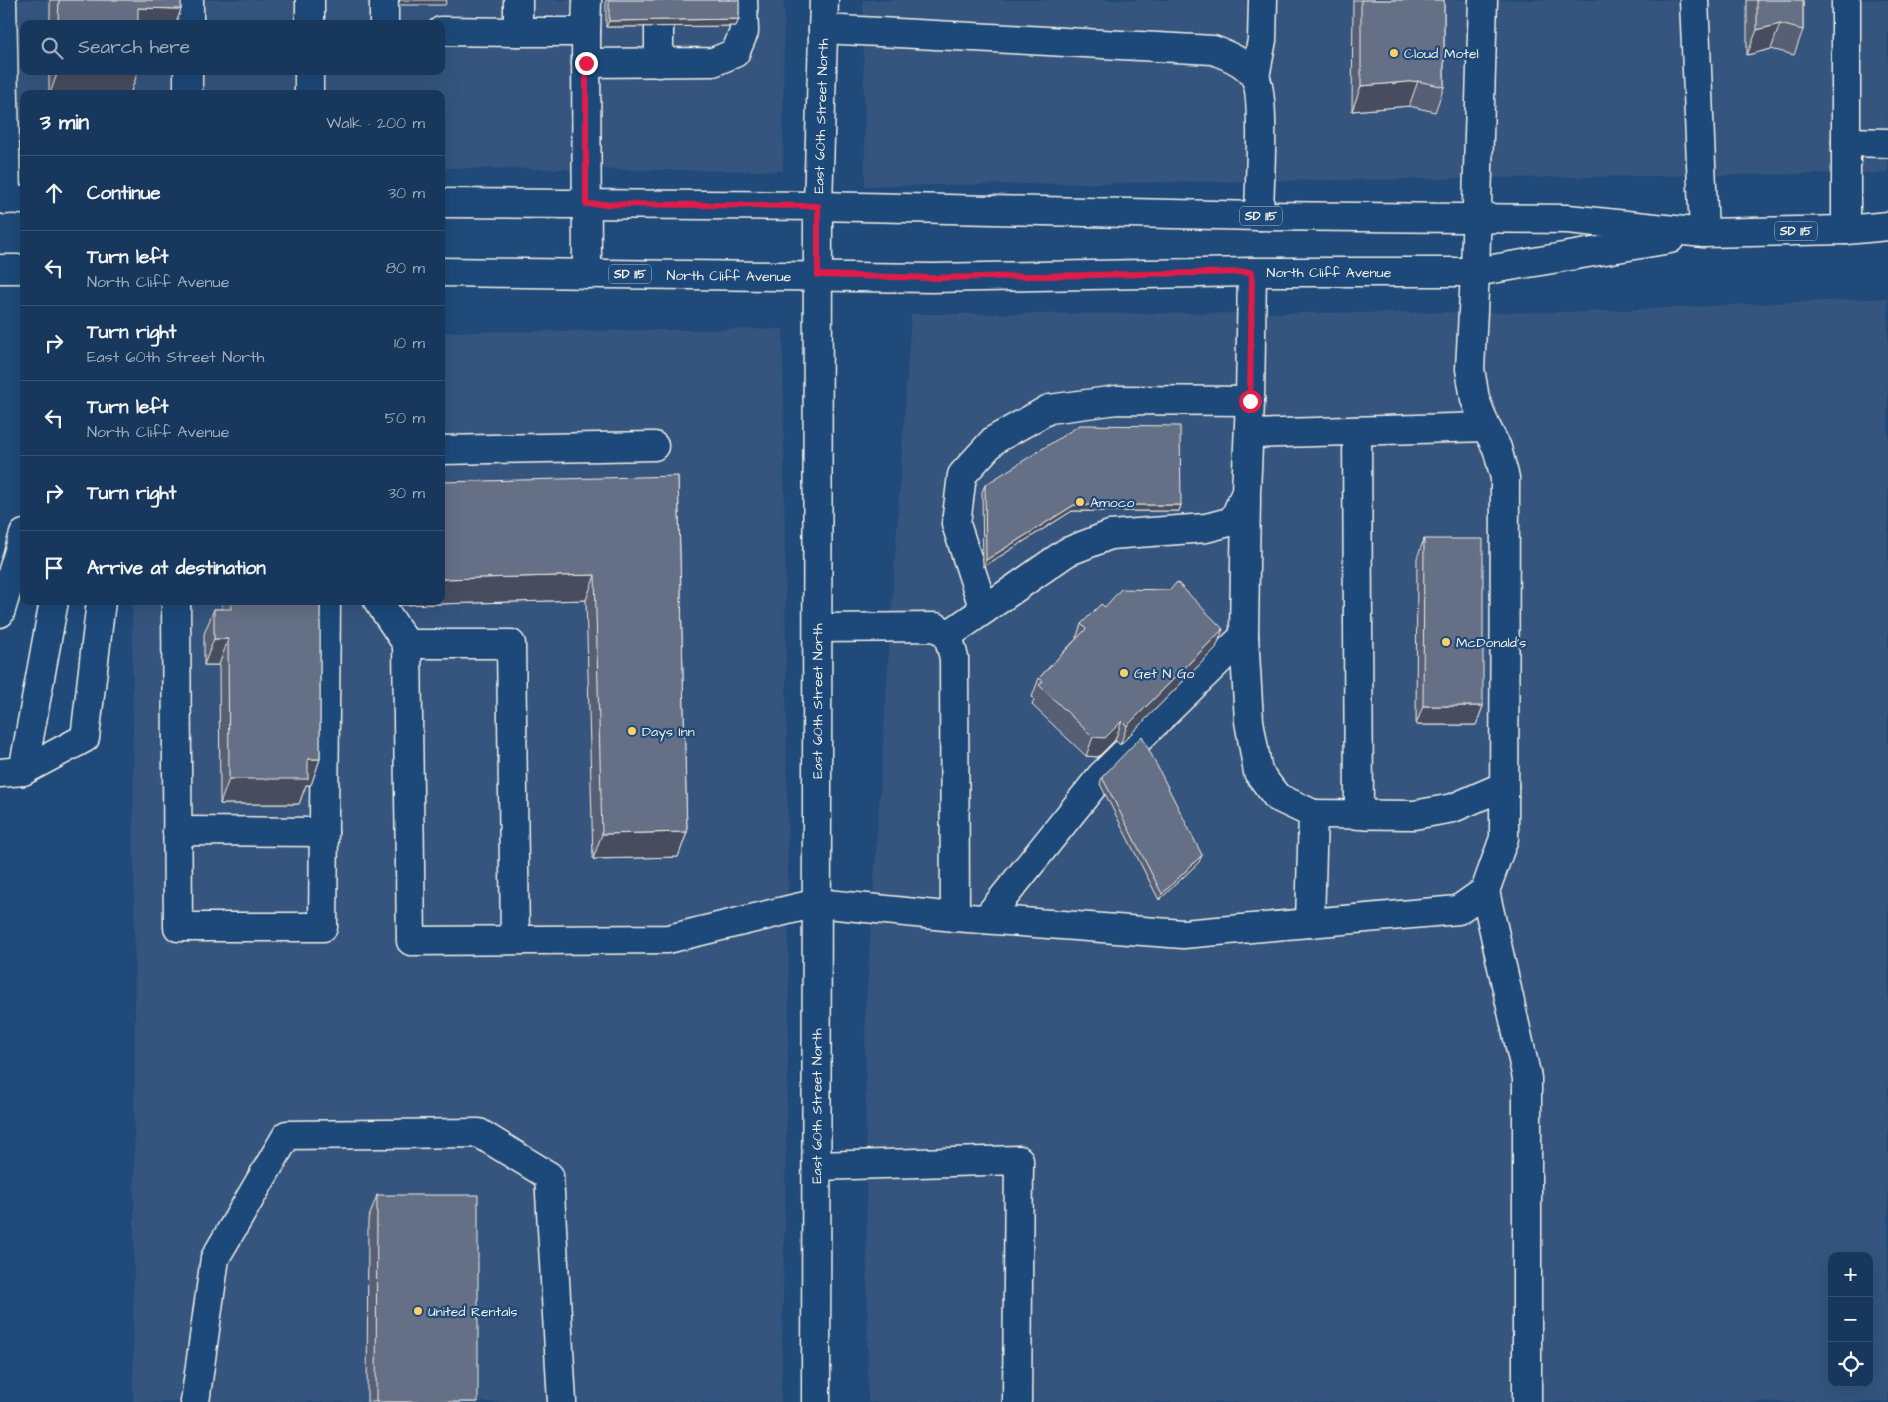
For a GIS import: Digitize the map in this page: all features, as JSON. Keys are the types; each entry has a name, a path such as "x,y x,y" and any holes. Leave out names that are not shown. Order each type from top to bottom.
{"main road":[{"path":"2,0 2,72 10,200"},
{"path":"189,0 189,20"},
{"path":"310,0 310,20"},
{"path":"384,0 384,20"},
{"path":"518,0 518,32"},
{"path":"586,274 587,0"},
{"path":"586,63 713,62 735,53 744,32 743,0"},
{"name":"East 60th Street North","path":"816,1402 818,206 824,0"},
{"path":"1259,216 1261,101 1255,77 1262,40 1263,0"},
{"path":"1483,0 1475,272 1470,369 1475,399 1492,437 1505,478 1504,838 1485,891 1527,1078 1527,1402"},
{"path":"1694,0 1704,233"},
{"path":"1846,0 1846,230"},
{"path":"659,26 659,62"},
{"path":"823,30 1213,50 1236,59 1255,77"},
{"path":"445,32 586,32"},
{"path":"188,75 188,90"},
{"path":"309,75 309,90"},
{"path":"1846,142 1888,142"},
{"name":"North Cliff Avenue","path":"445,203 818,206 1259,216 1568,218 1704,233 1846,230 1888,226"},
{"name":"North Cliff Avenue","path":"445,272 818,275 932,278 1252,272 1475,272 1704,233"},
{"path":"0,269 20,269"},
{"path":"1252,272 1244,636 1249,721 1258,772 1276,796 1313,814 1414,815 1453,808 1504,786"},
{"path":"984,610 956,524 962,476 994,440 1049,409 1117,400 1250,401"},
{"path":"1249,434 1357,431 1492,437"},
{"path":"1357,431 1358,815"},
{"path":"445,450 654,446"},
{"path":"948,635 1067,552 1110,536 1206,528 1233,521 1246,492"},
{"path":"0,613 20,547"},
{"path":"12,772 53,605"},
{"path":"12,772 85,738 101,605"},
{"path":"176,605 178,927 324,927 326,605"},
{"path":"381,605 407,644 411,941 668,939 817,903 955,917 1183,934 1458,910 1485,891"},
{"path":"818,628 936,627 948,635 954,658 955,917"},
{"path":"986,919 1101,776 1244,636"},
{"path":"407,644 511,644 515,939"},
{"path":"1310,923 1313,814"},
{"path":"177,831 324,832"},
{"path":"195,1402 215,1258 287,1135 479,1133 549,1176 562,1402"},
{"path":"816,1166 1019,1160 1017,1402"}],"shaded area":[{"path":"0,0 784,0 783,171 445,168 445,90 20,90 20,165 0,165"},
{"path":"863,0 1888,0 1888,173 865,186"},
{"path":"1888,298 1888,1402 868,1402 865,1018 911,314 1579,312"},
{"path":"783,329 789,999 781,1402 133,1402 135,1004 132,605 445,605 445,332"}],"building":[{"path":"59,0 181,0 181,9 138,8 138,20 58,20"},
{"path":"609,0 739,0 739,19 609,21"},
{"name":"Cloud Motel","path":"1361,0 1444,0 1444,87 1418,81 1361,86"},
{"path":"1757,0 1803,0 1803,30 1780,24 1757,30"},
{"name":"Amoco","path":"1080,425 1180,426 1181,505 1074,505 986,560 985,485"},
{"name":"Days Inn","path":"678,476 687,832 602,834 595,575 445,579 445,482"},
{"name":"McDonald's","path":"1424,539 1483,539 1483,706 1423,706"},
{"name":"Get N Go","path":"1177,582 1223,629 1127,726 1122,721 1105,738 1093,737 1039,685 1043,681 1039,678 1086,629 1081,624 1101,604 1105,607 1121,589 1170,590"},
{"path":"231,605 320,605 320,759 308,759 308,779 229,779 228,639 214,639 214,609 231,609"},
{"path":"1142,736 1202,855 1162,894 1102,777"},
{"name":"United Rentals","path":"377,1195 478,1195 478,1402 376,1402"}],"place":[{"name":"Cloud Motel","path":"1394,53"},
{"name":"Amoco","path":"1080,502"},
{"name":"McDonald's","path":"1446,642"},
{"name":"Get N Go","path":"1124,673"},
{"name":"Days Inn","path":"632,731"},
{"name":"United Rentals","path":"418,1311"}],"route":[{"path":"586,63 586,204 818,206 818,275 932,278 1252,272 1250,401"}]}
